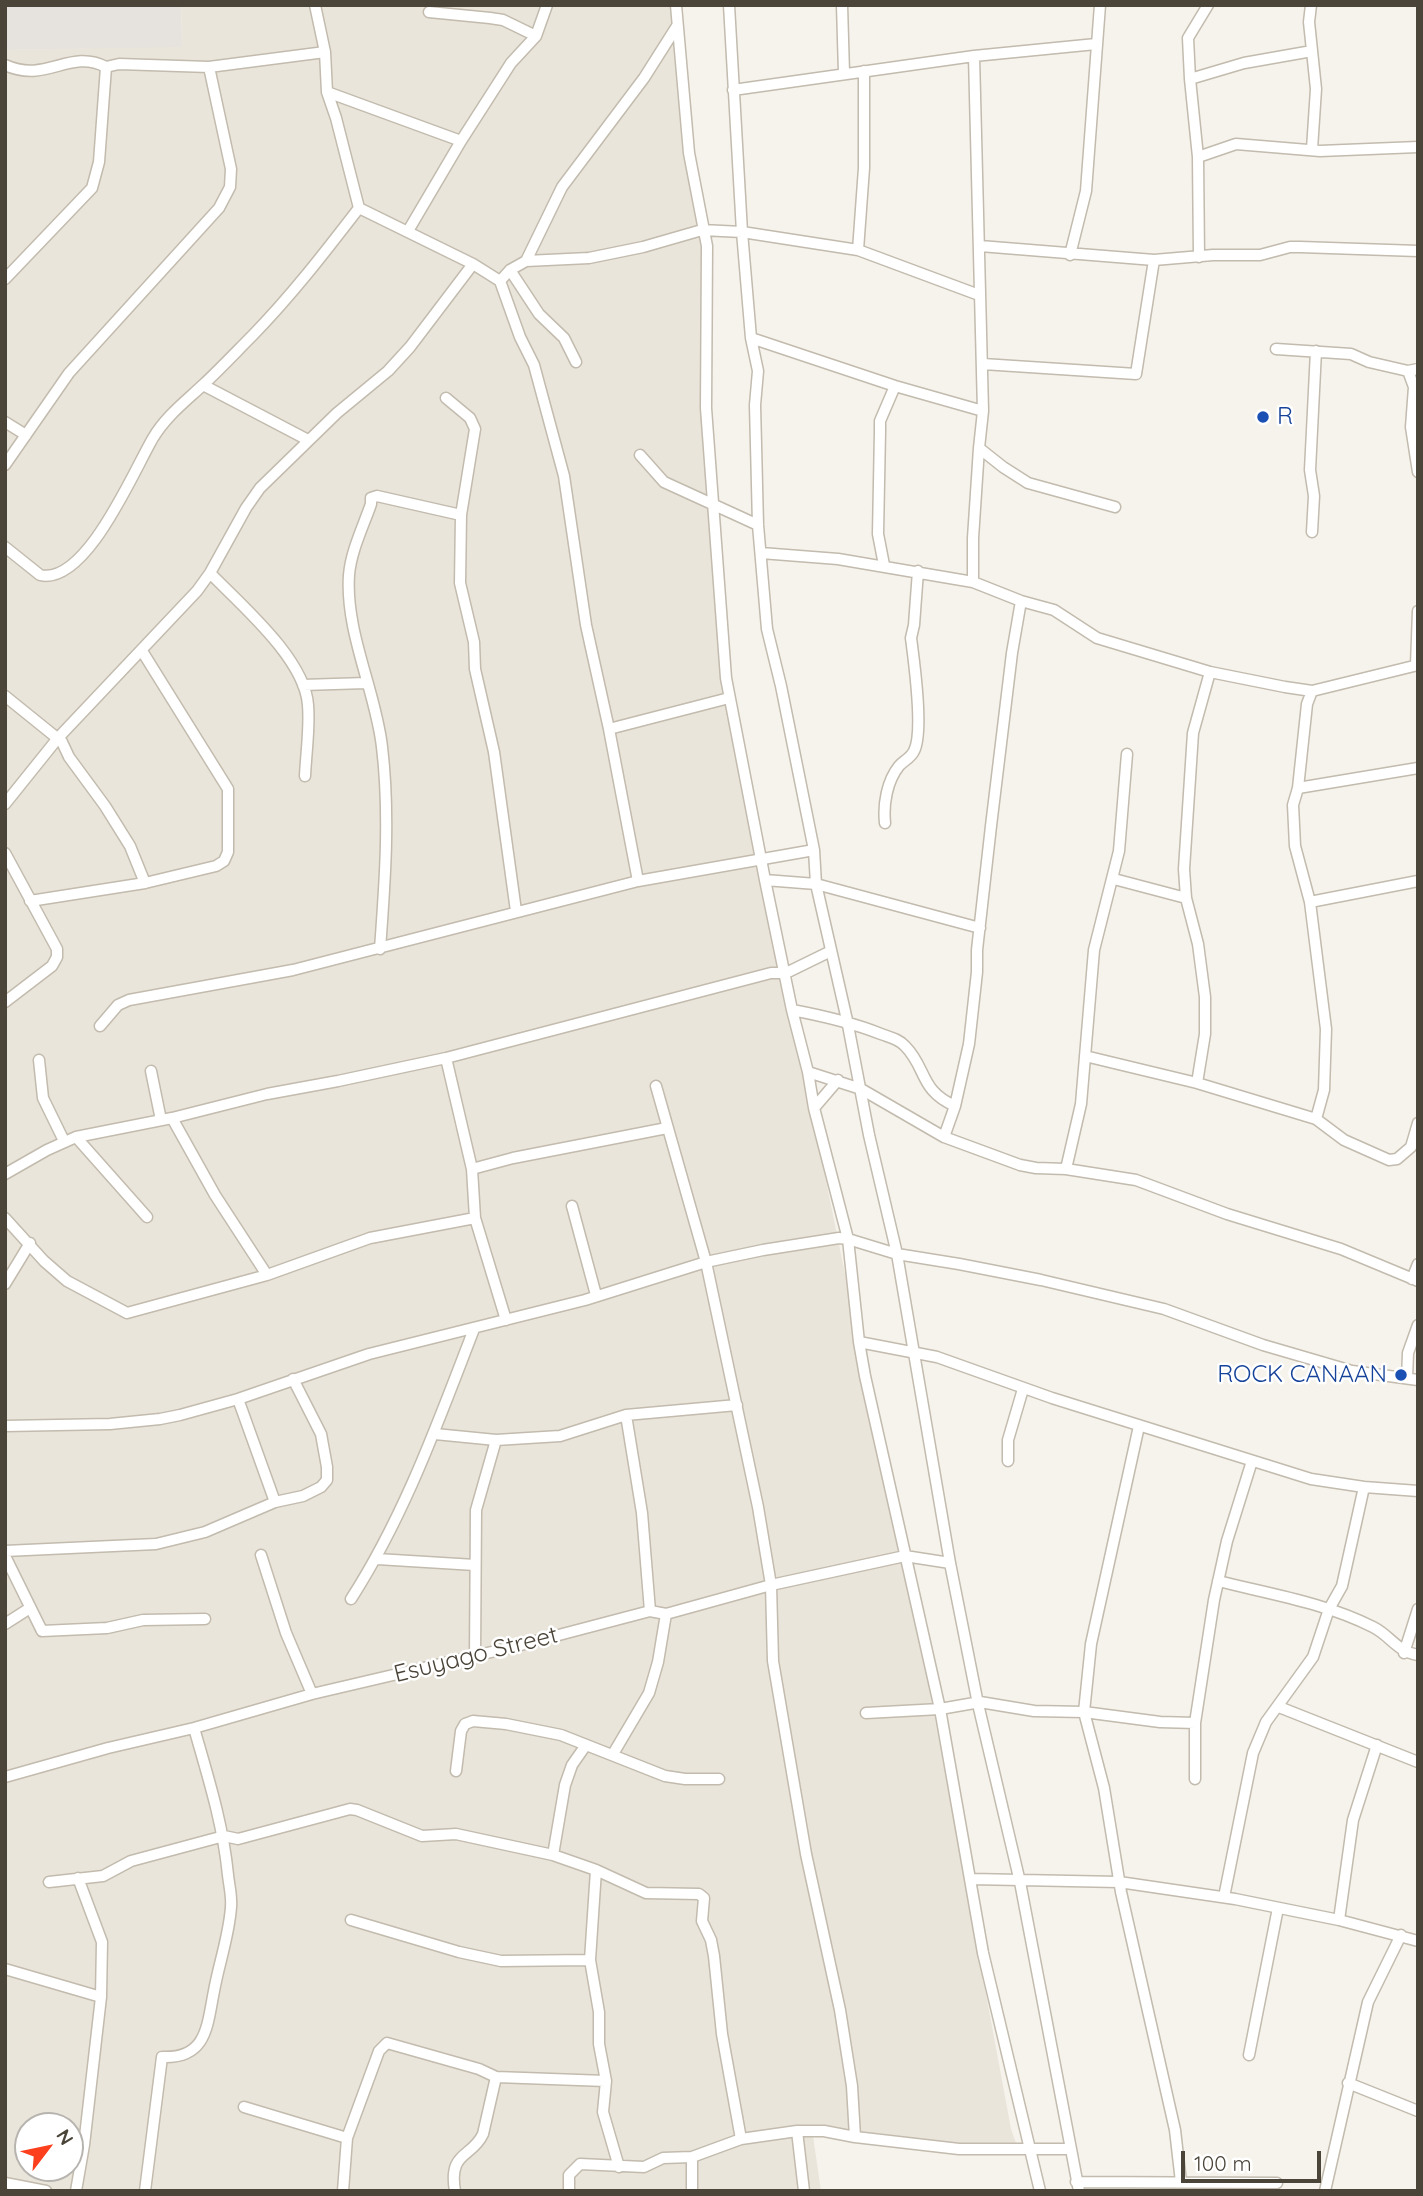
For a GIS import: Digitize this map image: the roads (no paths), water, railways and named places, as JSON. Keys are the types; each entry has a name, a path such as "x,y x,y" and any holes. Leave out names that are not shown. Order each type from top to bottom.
{"street":[{"path":"315,5 325,52 327,92 359,208 473,264 500,281 520,338 534,365 564,476 586,625 638,881"},
{"path":"408,231 511,63 536,36 547,5"},
{"path":"676,5 689,153 707,259 706,408 729,698 792,1010 848,1239 859,1342 940,1709 983,1953 1040,2191"},
{"path":"729,5 741,232 751,338 758,371 755,405 758,525 770,647 781,687 814,850 816,884 897,1254 950,1563 978,1704 1020,1882 1077,2186 1181,2182 1276,2183"},
{"path":"842,5 844,73"},
{"path":"1070,255 1086,191 1100,5"},
{"path":"1199,257 1198,157 1188,38 1208,5"},
{"path":"1311,5 1309,22 1316,89 1312,149"},
{"path":"429,12 503,20 536,36"},
{"path":"526,261 562,187 644,78 677,26"},
{"path":"733,90 974,56 1096,44"},
{"path":"1190,79 1244,63 1312,51"},
{"path":"5,65 14,69 40,72 68,62 87,61 94,61 106,67 119,64 209,67 325,52"},
{"path":"973,582 973,538 984,411 974,56"},
{"path":"5,279 92,188 99,162 106,67"},
{"path":"5,466 69,373 219,208 230,187 231,169 209,67"},
{"path":"859,250 864,168 863,71"},
{"path":"327,92 461,141"},
{"path":"1198,157 1236,144 1291,150 1417,146"},
{"path":"5,547 40,575 46,576 63,572 86,551 104,527 163,423 278,309 359,208"},
{"path":"500,281 510,270 526,261 589,258 643,247 702,230 741,232 859,250 979,295"},
{"path":"980,246 1154,260 1213,255 1260,256 1290,247 1418,251"},
{"path":"983,364 1136,374 1154,260"},
{"path":"5,804 58,738 197,591 252,498 308,440 388,370 410,347 473,264"},
{"path":"510,270 539,314 558,330 576,362"},
{"path":"751,338 895,386 984,411"},
{"path":"1276,349 1351,354 1369,362 1413,370 1416,383 1410,427 1418,472"},
{"path":"1312,532 1314,496 1310,470 1317,351"},
{"path":"203,385 308,440"},
{"path":"884,565 878,534 880,422 895,386"},
{"path":"446,398 470,418 475,429 461,515 460,583 474,642 475,669 494,752 516,911"},
{"path":"5,422 26,435"},
{"path":"979,448 1028,483 1115,507"},
{"path":"640,455 664,482 758,525"},
{"path":"380,949 387,858 382,749 350,601 349,576 371,498 377,496 461,515"},
{"path":"761,553 884,565 973,582 1021,601 1054,610 1097,638 1210,672 1312,691 1417,665 1418,611"},
{"path":"885,823 889,785 898,767 915,751 917,733 911,638 918,571"},
{"path":"210,573 277,641 303,685 308,704 306,776"},
{"path":"944,1137 955,1106 969,1044 977,950 1012,653 1021,601"},
{"path":"30,901 145,883 216,866 224,861 228,852 229,794 225,783 142,651"},
{"path":"1197,1083 1205,1034 1205,997 1198,944 1186,898 1185,836 1193,733 1210,672"},
{"path":"303,685 366,683"},
{"path":"1312,691 1307,704 1298,788 1293,805 1295,846 1310,902 1326,1029 1325,1090 1316,1119"},
{"path":"5,696 58,738 130,846 145,883"},
{"path":"609,729 729,698"},
{"path":"1066,1169 1081,1104 1093,957 1119,850 1127,754"},
{"path":"1298,788 1418,768"},
{"path":"100,1026 118,1005 129,1000 293,970 638,881 814,850"},
{"path":"5,853 57,948 58,957 52,966 5,1002"},
{"path":"1114,879 1186,898"},
{"path":"765,880 816,884 980,928"},
{"path":"1310,902 1418,881"},
{"path":"5,1174 76,1137 161,1121 260,1095 338,1082 446,1058 658,1001 771,973 786,972 831,951"},
{"path":"792,1010 847,1020 902,1042 914,1055 920,1072 930,1087 941,1100 955,1106"},
{"path":"1085,1056 1197,1083 1316,1119 1344,1140 1389,1160 1397,1158 1411,1147 1418,1123"},
{"path":"446,1058 472,1169 475,1218 506,1320"},
{"path":"39,1060 44,1098 64,1142"},
{"path":"151,1071 161,1121"},
{"path":"808,1072 861,1089 944,1137 1020,1164 1136,1180 1227,1214 1341,1249 1415,1280 1418,1264"},
{"path":"814,1108 838,1080"},
{"path":"656,1086 706,1262 737,1405 771,1585 773,1661 806,1854 840,2010 852,2086 855,2137"},
{"path":"172,1118 215,1195 267,1275"},
{"path":"472,1169 513,1158 667,1128"},
{"path":"76,1137 147,1217"},
{"path":"572,1206 596,1295"},
{"path":"5,1218 44,1261 67,1281 127,1313 267,1275 370,1238 475,1218"},
{"path":"5,1426 110,1424 160,1419 238,1399 369,1354 474,1329 706,1262 789,1246 848,1239 897,1254 1027,1278 1164,1309 1263,1345 1352,1371 1412,1379 1408,1353 1418,1325"},
{"path":"5,1284 30,1243"},
{"path":"351,1599 377,1559 435,1434 474,1329"},
{"path":"859,1342 915,1352 1139,1426 1325,1482 1418,1491"},
{"path":"205,1619 143,1620 107,1628 42,1631 5,1553 156,1544 205,1532 275,1502 303,1496 321,1487 327,1480 321,1434 293,1379"},
{"path":"1008,1461 1008,1440 1023,1389"},
{"path":"238,1399 275,1502"},
{"path":"435,1434 496,1440 560,1436 626,1415 737,1405"},
{"path":"626,1415 642,1513 650,1611"},
{"path":"1139,1426 1091,1644 1084,1712 1104,1788 1119,1882 1175,2130 1181,2182"},
{"path":"475,1656 476,1510 496,1440"},
{"path":"1195,1779 1195,1723 1219,1581 1227,1541 1252,1461"},
{"path":"1230,1898 1226,1885 1253,1753 1266,1722 1313,1657 1329,1609 1342,1586 1364,1487"},
{"path":"261,1555 286,1633 313,1694"},
{"name":"Esuyago Street","path":"5,1777 313,1694 650,1611 666,1614 771,1585 905,1556 950,1563"},
{"path":"377,1559 475,1565"},
{"path":"1219,1581 1329,1609 1374,1628 1404,1653 1418,1655"},
{"path":"5,1624 30,1608"},
{"path":"1404,1653 1418,1609"},
{"path":"613,1754 649,1693 658,1662 666,1614"},
{"path":"866,1713 940,1709 980,1702 1034,1711 1084,1712 1160,1723 1195,1723"},
{"path":"1279,1707 1418,1762"},
{"path":"456,1771 461,1731 465,1724 473,1721 506,1724 561,1735 676,1779 719,1779"},
{"path":"145,2191 162,2057 188,2054 205,2037 221,1952 228,1936 231,1903 224,1836 194,1728"},
{"path":"553,1855 565,1785 572,1765 586,1745"},
{"path":"1339,1920 1353,1821 1377,1745"},
{"path":"49,1882 103,1876 131,1861 224,1836 238,1839 350,1809 422,1836 456,1834 553,1855 596,1870 646,1893 699,1894 704,1898 702,1921 711,1940 714,1955 722,2034 741,2139"},
{"path":"596,1870 590,1960 599,2012 599,2044 606,2081 603,2112 619,2167"},
{"path":"76,2191 84,2146 101,1997 102,1942 78,1878"},
{"path":"971,1880 1119,1882 1230,1898 1339,1920 1418,1941"},
{"path":"1249,2055 1278,1908"},
{"path":"351,1920 459,1952 501,1961 590,1960"},
{"path":"1325,2191 1368,2002 1401,1935"},
{"path":"5,1969 101,1997"},
{"path":"343,2191 346,2138 379,2051 387,2043 479,2069 496,2077 606,2081"},
{"path":"455,2191 453,2179 458,2160 480,2142 496,2077"},
{"path":"1348,2083 1418,2111"},
{"path":"244,2107 346,2138"},
{"path":"797,2131 804,2191"},
{"path":"569,2191 569,2175 580,2164 644,2166 670,2157 692,2157 741,2139 797,2131 824,2131 959,2149 1071,2149"},
{"path":"692,2157 692,2191"},
{"path":"5,2183 46,2191"}],"place":[{"name":"R","path":"1263,417"},
{"name":"ROCK CANAAN","path":"1401,1375"}]}
